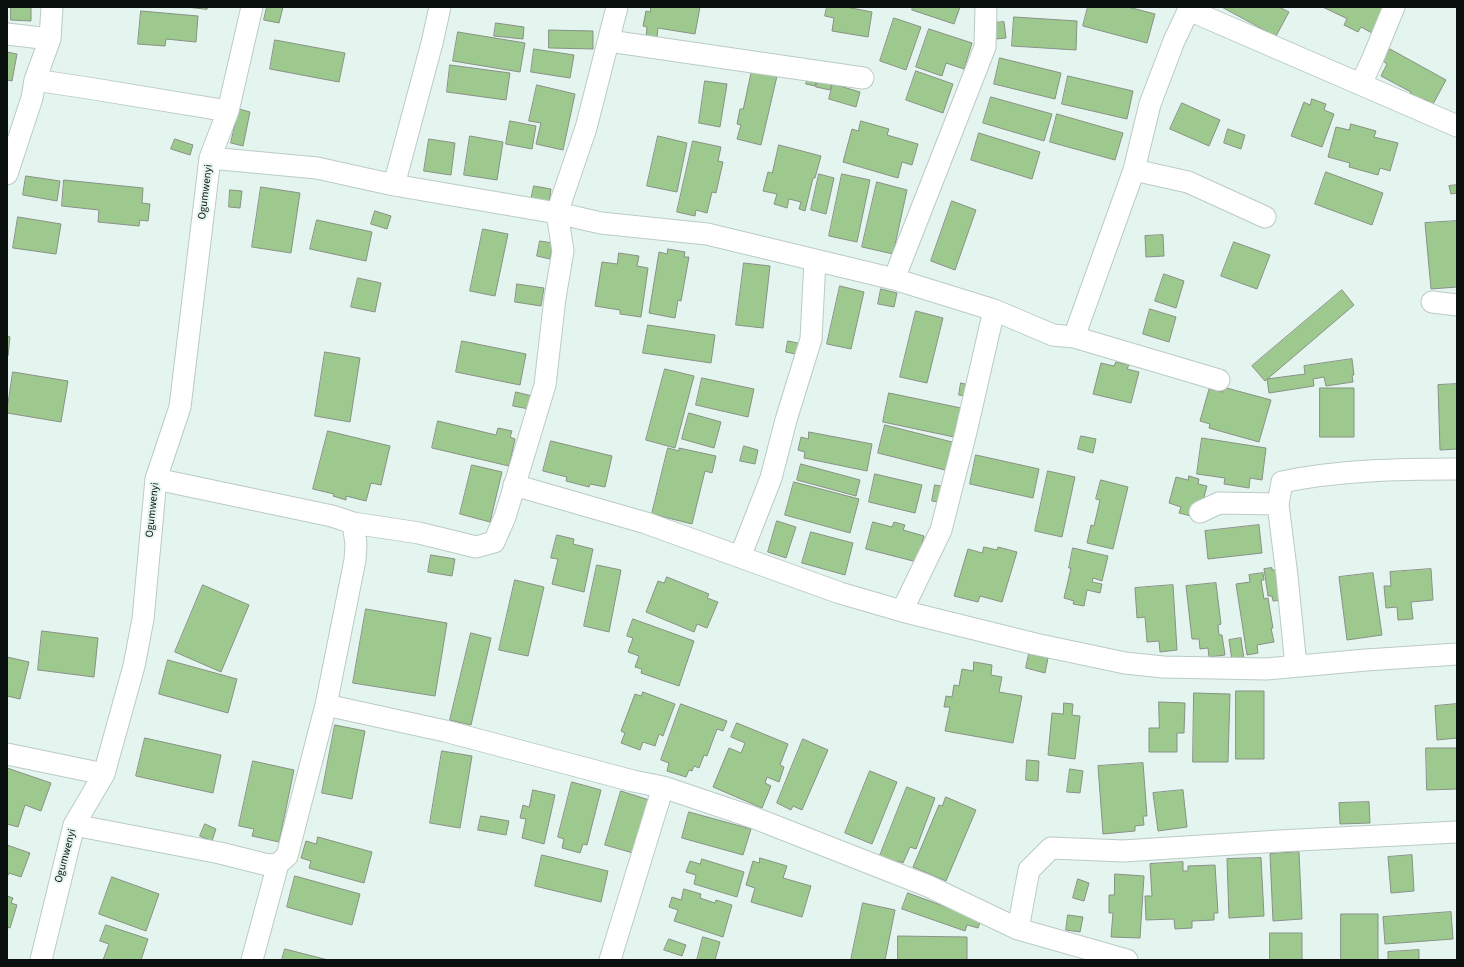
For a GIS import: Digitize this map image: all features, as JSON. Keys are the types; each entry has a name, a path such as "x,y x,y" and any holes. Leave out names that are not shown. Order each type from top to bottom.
{"street":[{"path":"7,174 32,98 35,80 50,39 52,7"},
{"name":"Ogumwenyi","path":"41,960 74,825 104,774 134,666 143,619 156,479 180,407 210,158 228,111 252,7"},
{"path":"394,184 432,43 440,7"},
{"path":"156,479 332,516 353,523 419,533 476,547 494,542 505,517 545,385 555,298 563,251 557,213 586,128 617,7"},
{"path":"894,279 985,47 986,7"},
{"path":"1361,84 1394,7"},
{"path":"1074,337 1134,170 1150,104 1189,8 1457,126"},
{"path":"7,34 50,39"},
{"path":"609,41 863,78"},
{"path":"35,80 228,111"},
{"path":"210,158 317,168 394,184 601,222 707,234 894,279 994,310 1053,335 1074,337 1219,380"},
{"path":"1134,170 1188,182 1265,216"},
{"path":"740,557 771,478 786,420 811,339 815,260"},
{"path":"1432,302 1457,305"},
{"path":"902,611 941,530 966,432 994,310"},
{"path":"1296,666 1278,504 1282,482 1305,477 1407,469 1457,469"},
{"path":"514,485 646,523 840,593 902,611 1035,644 1125,663 1179,668 1266,669 1457,654"},
{"path":"1200,512 1219,503 1278,504"},
{"path":"74,825 220,853 268,866 278,864 287,856 326,705 355,560 356,544 353,523"},
{"path":"326,705 445,731 633,781 663,787 752,816 928,886 1018,929 1127,960"},
{"path":"7,754 104,774"},
{"path":"610,960 663,787"},
{"path":"1018,929 1029,870 1051,848 1123,851 1279,841 1457,834"},
{"path":"252,960 278,864"}],"building":[{"path":"11,7 31,7 31,21 11,20"},
{"path":"187,7 208,7 207,9"},
{"path":"267,7 283,7 279,23 264,20"},
{"path":"651,7 700,7 695,34 658,28 657,37 646,36 647,27 643,26 646,11 650,12"},
{"path":"827,7 846,7 872,12 868,37 832,31 834,18 825,16"},
{"path":"913,7 960,7 954,24 912,10"},
{"path":"1088,7 1128,7 1155,14 1147,43 1083,26"},
{"path":"1222,7 1279,7 1289,12 1276,36"},
{"path":"1323,7 1385,7 1372,33 1361,27 1358,32 1344,25 1347,19"},
{"path":"141,11 198,16 196,42 166,39 165,46 138,44"},
{"path":"1014,17 1077,21 1076,50 1012,46"},
{"path":"894,18 921,27 906,70 880,61"},
{"path":"1004,22 1006,38 995,39 993,23"},
{"path":"496,23 524,27 523,39 494,36"},
{"path":"929,29 972,43 964,69 946,63 942,76 916,67"},
{"path":"549,30 593,31 593,49 549,48"},
{"path":"458,32 525,43 520,72 453,61"},
{"path":"275,40 345,53 339,82 270,69"},
{"path":"534,49 574,55 570,78 531,72"},
{"path":"1390,49 1446,80 1433,104 1424,99 1421,104 1408,97 1411,92 1381,76 1387,64 1383,61"},
{"path":"7,52 17,54 12,81 7,80"},
{"path":"1000,58 1061,73 1055,99 994,84"},
{"path":"450,65 510,73 506,100 447,92"},
{"path":"752,70 777,76 761,145 737,139 741,125 737,124 740,109 743,109"},
{"path":"916,71 953,84 943,113 906,100"},
{"path":"809,75 817,77 815,86 806,84"},
{"path":"1068,76 1133,91 1127,119 1062,104"},
{"path":"819,77 833,81 830,90 816,87"},
{"path":"705,81 727,84 720,127 699,123"},
{"path":"833,84 860,92 856,107 829,99"},
{"path":"537,85 575,94 563,150 536,144 541,123 529,121"},
{"path":"991,97 1052,114 1044,141 983,123"},
{"path":"1312,99 1326,104 1324,110 1334,114 1322,147 1291,136 1304,102 1310,105"},
{"path":"1182,103 1220,120 1209,146 1170,129"},
{"path":"239,109 250,112 243,146 231,143"},
{"path":"1057,114 1123,133 1115,160 1050,142"},
{"path":"510,121 536,126 532,149 506,144"},
{"path":"861,121 889,129 887,135 918,144 912,165 902,162 898,178 843,162 852,129 858,131"},
{"path":"1351,124 1376,131 1374,137 1398,143 1390,171 1380,168 1378,175 1349,167 1350,163 1328,157 1336,127 1349,130"},
{"path":"1228,129 1245,135 1241,149 1224,143"},
{"path":"979,133 1040,152 1032,179 971,160"},
{"path":"470,136 503,142 497,180 464,175"},
{"path":"658,136 687,143 677,192 647,186"},
{"path":"175,139 193,145 190,155 171,149"},
{"path":"429,139 455,143 451,175 424,171"},
{"path":"693,141 721,147 718,161 723,162 716,193 712,192 707,213 696,210 695,216 677,212"},
{"path":"779,145 821,156 815,178 813,178 805,211 799,209 801,202 789,199 787,208 774,204 777,194 763,191 768,172 772,173"},
{"path":"1326,172 1383,193 1372,225 1315,204"},
{"path":"819,174 834,178 826,214 811,210"},
{"path":"842,174 870,180 857,242 829,236"},
{"path":"26,176 60,181 57,201 23,195"},
{"path":"64,180 143,188 142,203 150,204 148,221 140,220 139,226 98,222 99,210 62,206"},
{"path":"877,182 907,190 893,254 862,247"},
{"path":"1457,185 1457,193 1451,194 1449,186"},
{"path":"534,186 551,189 549,203 531,200"},
{"path":"261,187 300,193 291,253 252,247"},
{"path":"230,190 242,191 240,208 229,207"},
{"path":"952,201 976,210 955,270 931,261"},
{"path":"375,211 391,216 387,229 371,224"},
{"path":"18,217 61,224 56,254 13,248"},
{"path":"317,220 372,232 366,261 310,249"},
{"path":"1457,221 1457,287 1431,289 1425,223"},
{"path":"483,229 508,234 495,296 470,291"},
{"path":"1163,235 1164,256 1146,257 1145,236"},
{"path":"540,241 553,243 550,259 537,256"},
{"path":"1234,242 1270,255 1257,289 1221,276"},
{"path":"668,249 685,252 684,257 689,257 681,301 678,300 675,318 649,313 659,252 667,254"},
{"path":"619,253 639,256 637,266 648,268 641,317 620,314 620,310 595,306 602,262 617,264"},
{"path":"744,263 770,266 763,328 736,325"},
{"path":"1164,274 1184,281 1176,308 1155,301"},
{"path":"358,278 381,283 375,312 351,307"},
{"path":"517,284 544,288 541,306 515,302"},
{"path":"840,286 864,292 851,349 827,344"},
{"path":"881,289 897,293 894,307 878,304"},
{"path":"1342,290 1354,305 1265,381 1252,366"},
{"path":"1150,309 1176,317 1169,342 1143,334"},
{"path":"916,311 943,318 927,383 900,377"},
{"path":"648,325 715,335 711,363 643,353"},
{"path":"7,336 10,337 8,356 7,356"},
{"path":"462,341 526,354 520,385 456,372"},
{"path":"788,341 802,344 800,355 786,352"},
{"path":"325,352 360,358 350,422 315,416"},
{"path":"1352,359 1354,375 1352,375 1353,382 1326,386 1324,377 1313,379 1314,386 1269,393 1267,379 1305,374 1304,366"},
{"path":"1116,362 1129,365 1127,369 1139,372 1131,403 1093,394 1101,363 1114,366"},
{"path":"665,369 694,376 675,448 646,440"},
{"path":"13,372 68,381 61,422 7,413"},
{"path":"702,378 754,389 748,417 696,405"},
{"path":"961,383 973,386 970,397 959,395"},
{"path":"1457,384 1457,449 1440,450 1438,385"},
{"path":"1223,387 1271,400 1259,442 1209,428 1210,424 1200,421 1209,389 1222,392"},
{"path":"1320,388 1354,388 1354,437 1320,437"},
{"path":"516,392 532,396 529,409 513,406"},
{"path":"889,393 961,408 954,437 883,422"},
{"path":"689,413 721,422 714,448 682,439"},
{"path":"438,421 496,435 498,428 512,431 510,437 515,439 509,466 432,448"},
{"path":"885,425 952,442 945,470 878,453"},
{"path":"328,431 390,446 381,485 371,483 366,501 346,496 346,500 333,496 334,494 313,489"},
{"path":"809,432 872,444 867,471 804,458 805,452 798,450 801,437 808,439"},
{"path":"1081,436 1096,439 1093,453 1078,449"},
{"path":"1202,438 1266,448 1262,480 1250,478 1249,488 1224,484 1225,478 1197,474"},
{"path":"551,441 612,456 605,487 590,484 589,487 566,481 567,477 543,471"},
{"path":"744,446 758,450 755,464 740,461"},
{"path":"668,448 679,451 679,448 716,456 712,473 705,471 692,524 652,514"},
{"path":"976,455 1039,469 1033,498 970,484"},
{"path":"801,464 860,480 856,496 797,480"},
{"path":"472,465 502,472 490,522 460,514"},
{"path":"1048,471 1075,477 1062,537 1035,531"},
{"path":"875,474 922,485 915,513 869,502"},
{"path":"1189,476 1199,479 1198,484 1207,486 1200,512 1191,516 1179,513 1181,507 1169,503 1176,477 1188,480"},
{"path":"1101,480 1128,487 1113,549 1087,543 1091,525 1094,526 1100,500 1096,499"},
{"path":"794,482 859,499 850,533 785,515"},
{"path":"935,485 947,487 944,503 932,501"},
{"path":"777,521 796,527 786,558 768,552"},
{"path":"873,522 892,527 894,522 905,525 903,530 924,536 917,562 866,549"},
{"path":"1259,525 1262,553 1208,559 1205,531"},
{"path":"811,532 853,543 845,575 802,563"},
{"path":"557,535 574,539 573,544 593,549 584,592 552,584 558,559 551,558"},
{"path":"984,547 997,550 998,547 1017,552 1002,602 980,596 978,602 954,596 968,549 982,553"},
{"path":"1073,548 1108,556 1102,581 1093,578 1092,582 1102,584 1100,593 1087,590 1084,606 1073,604 1074,601 1064,598 1071,568 1069,568"},
{"path":"431,555 455,559 452,576 428,572"},
{"path":"597,565 621,570 609,632 584,626"},
{"path":"1272,568 1272,570 1278,570 1286,600 1273,601 1272,596 1268,596 1264,569"},
{"path":"1431,569 1433,600 1411,602 1413,619 1398,620 1397,607 1386,608 1384,586 1391,586 1390,572"},
{"path":"1263,573 1264,580 1261,580 1264,599 1268,598 1274,642 1257,645 1258,653 1247,655 1236,584 1250,582 1249,575"},
{"path":"1373,573 1382,635 1347,640 1339,577"},
{"path":"667,577 709,594 707,598 718,602 707,628 697,624 694,632 646,612 658,581 664,583"},
{"path":"515,580 544,587 528,656 499,650"},
{"path":"1216,583 1221,624 1218,625 1219,635 1222,635 1225,655 1209,657 1208,648 1200,649 1199,639 1192,639 1186,586"},
{"path":"203,585 249,605 221,672 175,652"},
{"path":"1173,585 1177,650 1160,652 1159,641 1147,642 1145,617 1137,618 1135,588"},
{"path":"366,609 447,623 435,696 353,683"},
{"path":"633,619 694,641 679,686 641,673 642,669 635,667 639,656 628,652 633,638 627,636"},
{"path":"42,631 98,638 94,677 38,670"},
{"path":"471,633 491,638 471,725 450,720"},
{"path":"1241,638 1244,659 1232,660 1229,640"},
{"path":"1029,654 1048,658 1045,673 1026,668"},
{"path":"7,657 29,662 20,699 7,696"},
{"path":"168,660 237,679 228,713 159,694"},
{"path":"974,662 992,665 991,675 1002,677 999,692 1022,696 1013,743 945,731 950,707 944,707 946,696 952,697 954,685 959,686 962,669 973,671"},
{"path":"1236,691 1264,691 1264,759 1236,759"},
{"path":"643,692 675,704 663,736 659,734 655,746 643,742 640,750 621,743 625,733 621,731 635,694 641,696"},
{"path":"1194,693 1230,694 1228,762 1193,762"},
{"path":"1159,702 1185,703 1184,733 1177,733 1177,752 1149,752 1149,728 1159,728"},
{"path":"1064,703 1073,704 1072,715 1080,716 1075,759 1048,755 1052,713 1063,714"},
{"path":"681,704 727,721 723,731 717,729 707,756 704,755 699,768 694,766 692,771 689,770 686,777 667,771 669,763 661,760"},
{"path":"1457,704 1457,738 1437,740 1435,706"},
{"path":"737,723 788,744 780,765 784,767 779,782 767,777 765,783 771,786 762,808 713,787 729,748 741,753 745,743 731,737"},
{"path":"335,725 365,731 352,799 322,793"},
{"path":"145,738 221,755 213,793 136,776"},
{"path":"803,739 828,750 802,810 793,806 791,810 777,803"},
{"path":"1426,748 1457,748 1457,789 1427,790"},
{"path":"442,751 472,756 460,828 430,823"},
{"path":"1027,760 1039,761 1038,781 1026,780"},
{"path":"253,761 294,770 279,842 252,836 254,829 239,826"},
{"path":"1143,763 1147,816 1143,816 1144,825 1135,826 1135,831 1103,834 1098,766"},
{"path":"7,768 51,783 41,811 25,805 18,827 7,824"},
{"path":"1070,769 1083,771 1080,793 1067,792"},
{"path":"870,771 897,782 872,844 845,833"},
{"path":"572,782 601,790 587,845 583,844 580,853 562,848 564,839 558,837"},
{"path":"907,787 935,798 916,849 910,847 903,863 898,861 896,865 879,858"},
{"path":"533,790 555,795 544,844 522,838 526,819 520,818 523,805 529,807"},
{"path":"1183,790 1187,827 1158,831 1153,793"},
{"path":"621,791 649,800 633,853 605,845"},
{"path":"946,797 976,810 946,881 913,867 939,805 942,806"},
{"path":"1369,802 1370,823 1340,824 1339,803"},
{"path":"689,812 751,829 743,855 682,838"},
{"path":"481,816 509,821 506,835 478,830"},
{"path":"205,824 216,829 212,841 200,836"},
{"path":"318,837 372,852 364,883 309,868 311,861 301,858 306,841 316,844"},
{"path":"7,845 30,853 21,877 9,873 7,877"},
{"path":"1299,852 1302,919 1273,921 1270,854"},
{"path":"542,855 608,871 601,902 535,886"},
{"path":"1412,855 1414,891 1391,893 1388,857"},
{"path":"760,858 787,866 783,878 811,886 802,917 751,902 755,888 746,885 753,861 759,863"},
{"path":"1261,858 1264,916 1229,918 1227,859"},
{"path":"702,859 744,872 737,897 694,884 696,875 686,872 690,861 700,864"},
{"path":"1183,862 1183,871 1188,871 1188,866 1215,865 1218,913 1214,913 1214,920 1192,921 1192,928 1175,929 1174,919 1146,920 1145,896 1152,896 1150,864"},
{"path":"1115,874 1144,876 1140,938 1111,937 1113,913 1109,913 1109,895 1114,895"},
{"path":"295,876 360,894 352,925 287,907"},
{"path":"112,877 159,894 146,931 99,914"},
{"path":"1078,879 1089,883 1084,901 1073,898"},
{"path":"684,889 701,894 700,898 715,903 716,900 732,905 723,937 674,921 678,910 669,907 672,897 681,900"},
{"path":"908,893 981,920 978,928 967,925 965,931 902,909"},
{"path":"7,896 13,898 11,903 17,905 10,928 7,927"},
{"path":"863,903 895,910 885,960 851,960"},
{"path":"1451,912 1453,939 1385,944 1383,917"},
{"path":"1341,914 1378,914 1378,960 1341,960"},
{"path":"1068,915 1083,917 1080,932 1066,930"},
{"path":"106,925 148,939 141,960 103,960 109,944 100,941"},
{"path":"1270,933 1302,933 1302,960 1270,960"},
{"path":"898,936 967,937 967,960 898,960"},
{"path":"703,937 720,942 715,960 697,960"},
{"path":"669,939 686,945 682,956 664,950"},
{"path":"285,949 328,960 282,960"},
{"path":"1419,950 1419,960 1388,960 1388,952"}]}
